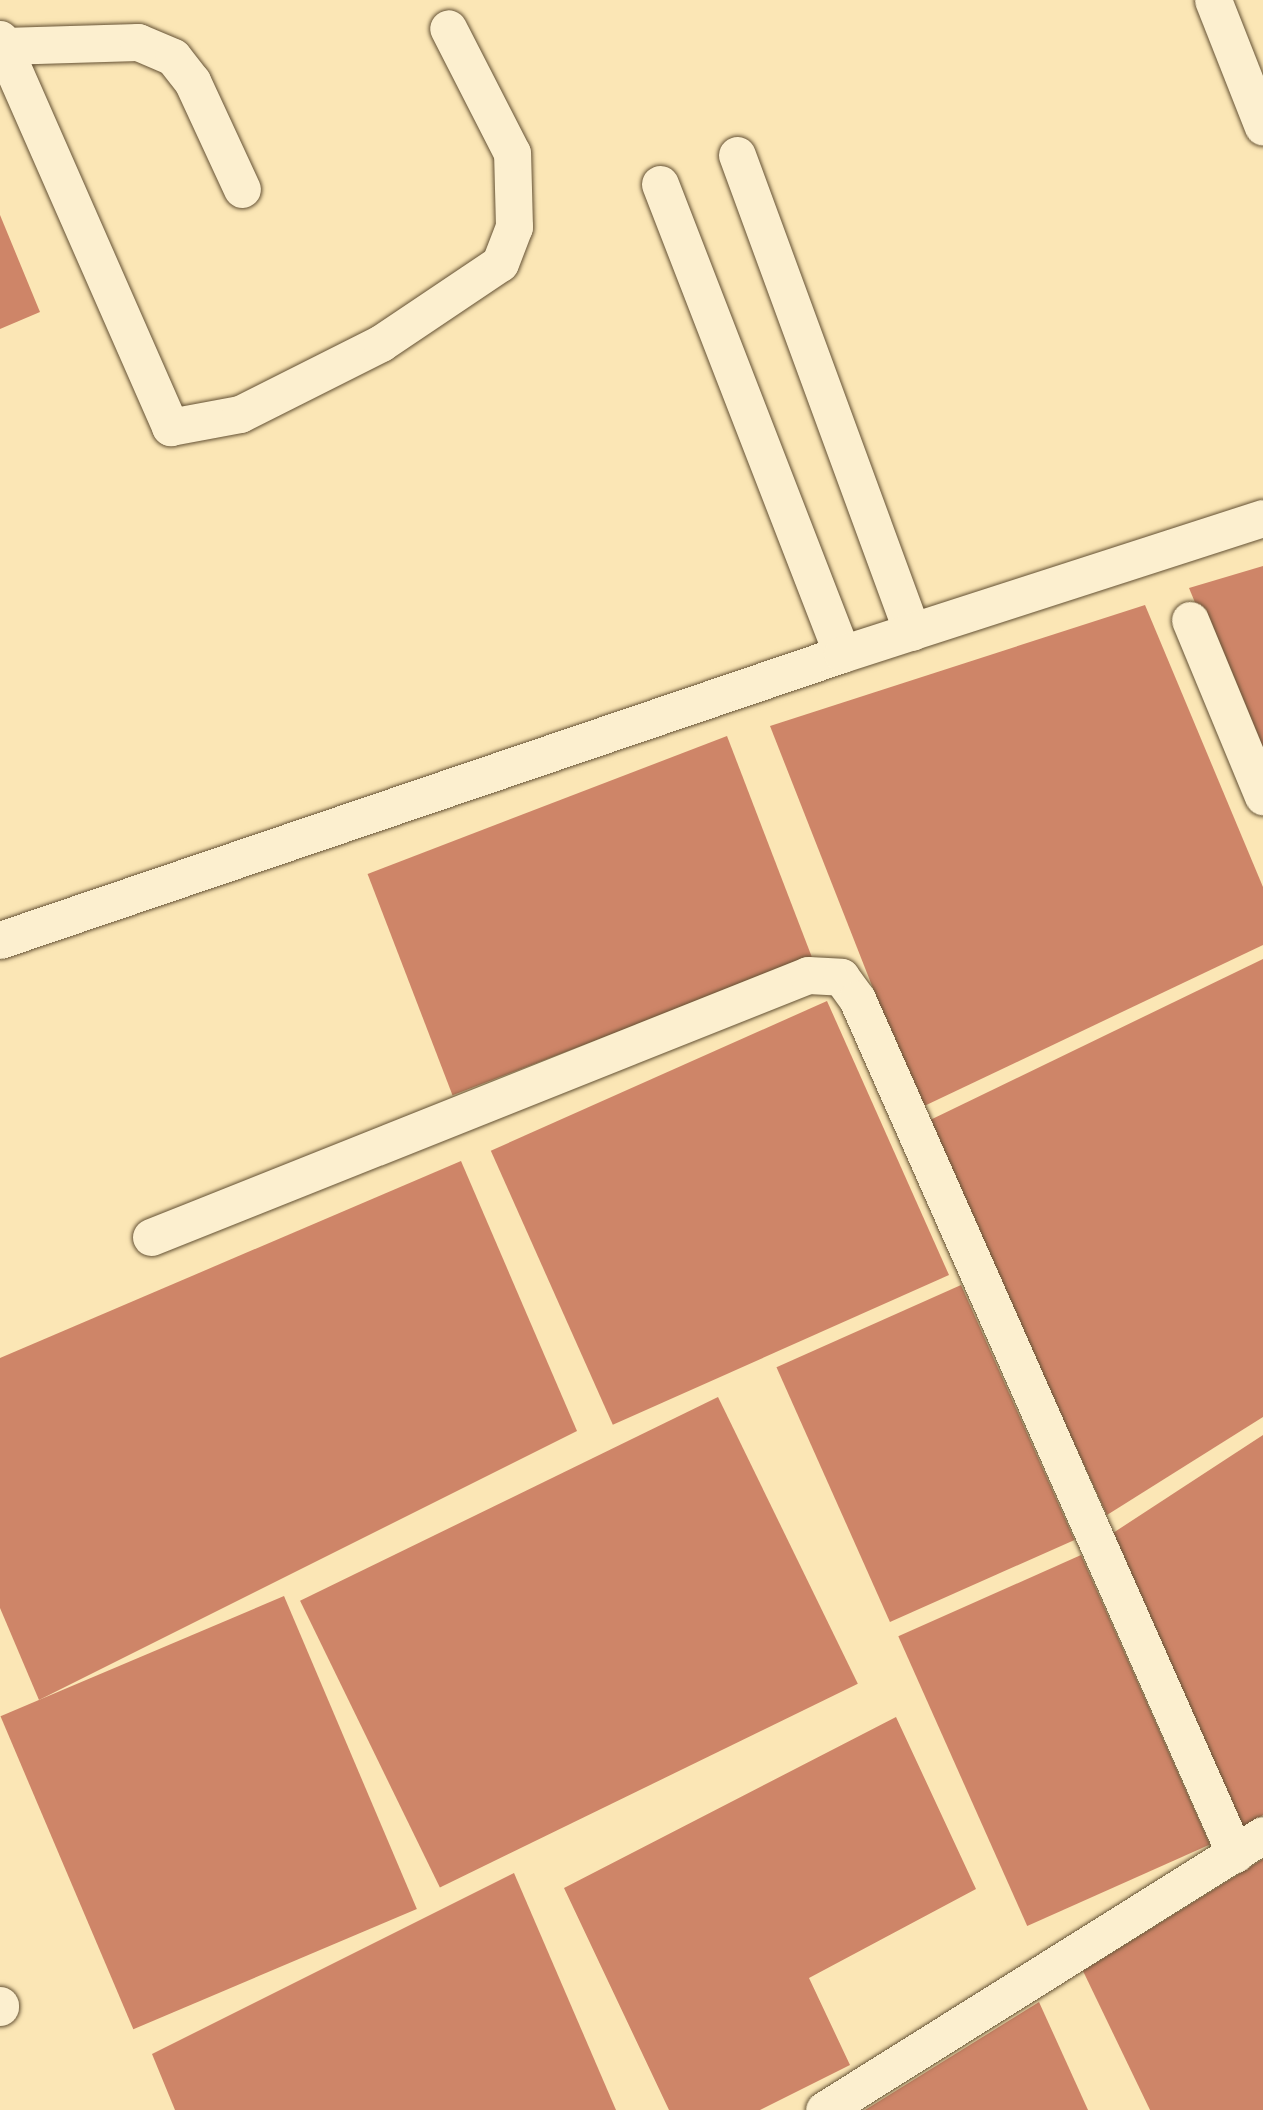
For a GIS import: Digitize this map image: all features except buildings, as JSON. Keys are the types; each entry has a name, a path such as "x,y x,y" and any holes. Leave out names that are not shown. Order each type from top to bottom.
{"street":[{"path":"1213,0 1263,127"},
{"path":"242,189 192,81 173,57 138,42 2,43 170,427 240,414 381,343 500,263 514,227 512,153 448,28"},
{"path":"737,155 912,632"},
{"path":"660,184 842,654"},
{"path":"0,940 842,654 1263,518"},
{"path":"1190,620 1263,796"},
{"path":"151,1237 807,975 841,977 858,999 1249,1844 824,2110"}]}
